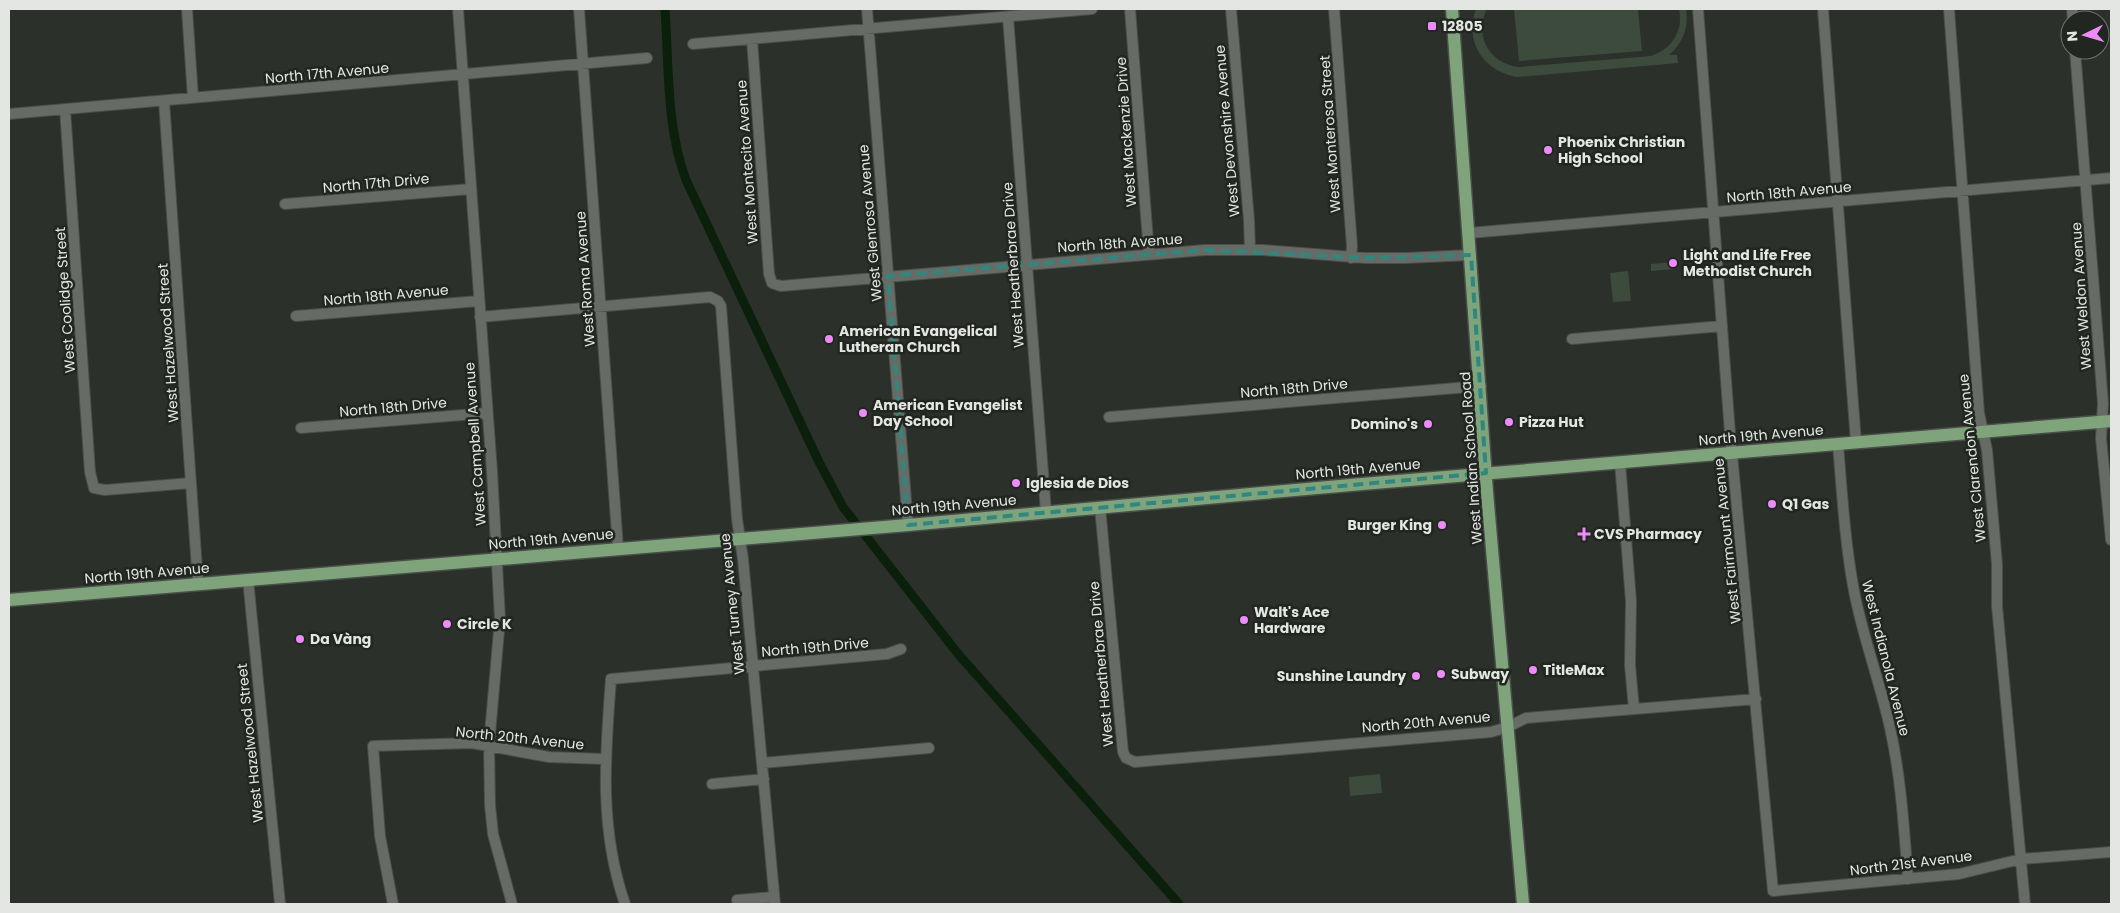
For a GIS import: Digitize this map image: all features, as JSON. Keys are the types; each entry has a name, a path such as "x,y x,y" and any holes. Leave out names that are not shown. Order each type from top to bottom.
{"main road":[{"name":"West Indian School Road","path":"1452,9 1486,473 1523,904"},
{"name":"North 19th Avenue","path":"9,600 908,525 1486,473 2106,421"}],"street":[{"path":"187,9 193,98"},
{"name":"West Campbell Avenue","path":"458,9 487,413 500,633 489,745 490,805 493,834 512,904"},
{"name":"West Roma Avenue","path":"580,9 618,548"},
{"name":"West Glenrosa Avenue","path":"867,9 908,525"},
{"path":"693,44 1092,9"},
{"name":"West Mackenzie Drive","path":"1130,9 1149,254"},
{"name":"West Devonshire Avenue","path":"1231,9 1250,250"},
{"name":"West Monterosa Street","path":"1334,9 1352,244 1351,258"},
{"name":"West Fairmount Avenue","path":"1698,9 1732,453 1773,891"},
{"path":"1823,9 1856,442"},
{"name":"West Clarendon Avenue","path":"1949,9 1979,413 1986,450 1997,564 1997,606 2025,904"},
{"name":"West Heatherbrae Drive","path":"1008,17 1046,512"},
{"name":"West Montecito Avenue","path":"752,39 769,274 772,283"},
{"name":"North 17th Avenue","path":"9,114 647,58"},
{"name":"West Weldon Avenue","path":"2076,60 2106,421 2101,438 2111,540"},
{"name":"West Hazelwood Street","path":"164,101 198,583"},
{"name":"West Coolidge Street","path":"65,109 90,462 94,488 106,490 191,483"},
{"name":"North 18th Avenue","path":"1469,232 2111,178"},
{"name":"North 17th Drive","path":"285,204 470,189"},
{"name":"North 18th Avenue","path":"772,283 781,286 1149,254 1250,250 1351,258 1471,255"},
{"name":"West Turney Avenue","path":"600,306 710,297 718,301 722,312 736,519 740,538 775,900"},
{"name":"North 18th Avenue","path":"296,316 479,301"},
{"path":"480,317 600,306"},
{"path":"1572,339 1722,326"},
{"name":"North 18th Drive","path":"1109,417 1480,386"},
{"name":"North 18th Drive","path":"301,428 487,413"},
{"name":"West Indianola Avenue","path":"1838,444 1845,527 1854,590 1894,744 1908,879"},
{"path":"1620,462 1631,601 1630,665 1634,709"},
{"name":"West Heatherbrae Drive","path":"1100,507 1123,752 1126,758"},
{"name":"West Hazelwood Street","path":"248,579 280,904"},
{"name":"North 19th Drive","path":"605,759 611,679 887,654 900,649"},
{"name":"North 20th Avenue","path":"1126,758 1135,762 1491,732 1508,727 1526,718 1756,699"},
{"name":"North 20th Avenue","path":"393,904 380,836 373,746 446,743 489,745 549,757 605,759"},
{"path":"762,763 929,748"},
{"path":"605,759 606,824 613,861 625,904"},
{"path":"712,784 764,779"},
{"name":"North 21st Avenue","path":"1773,891 1959,874 2021,860 2111,852"},
{"path":"737,900 775,900"}],"highlighted area":[{"path":"1205,250 1366,258 1471,255 1486,473 908,525 888,276"}],"green space":[{"path":"1476,9 1487,9 1483,19 1483,38 1492,54 1509,65 1519,67 1651,56 1665,49 1678,32 1680,25 1679,9 1686,9 1687,22 1681,40 1669,55 1677,55 1678,63 1517,77 1505,74 1495,68 1479,53 1473,32"},
{"path":"1514,9 1638,9 1642,51 1519,61"},
{"path":"1673,262 1674,269 1651,271 1651,264"},
{"path":"1628,271 1631,301 1613,302 1610,273"},
{"path":"1380,774 1382,793 1350,796 1349,777"}],"waterway":[{"path":"665,9 672,117 675,139 686,180 819,462 843,507 959,655 1179,904"}],"place":[{"name":"12805","path":"1432,26"},
{"name":"Phoenix Christian High School","path":"1548,150"},
{"name":"Light and Life Free Methodist Church","path":"1673,263"},
{"name":"American Evangelical Lutheran Church","path":"829,339"},
{"name":"American Evangelist Day School","path":"863,413"},
{"name":"Pizza Hut","path":"1509,422"},
{"name":"Domino's","path":"1428,424"},
{"name":"Iglesia de Dios","path":"1016,483"},
{"name":"Q1 Gas","path":"1772,504"},
{"name":"Burger King","path":"1442,525"},
{"name":"CVS Pharmacy","path":"1584,534"},
{"name":"Walt's Ace Hardware","path":"1244,620"},
{"name":"Circle K","path":"447,624"},
{"name":"Da Vàng","path":"300,639"},
{"name":"TitleMax","path":"1533,670"},
{"name":"Subway","path":"1441,674"},
{"name":"Sunshine Laundry","path":"1416,676"}]}
